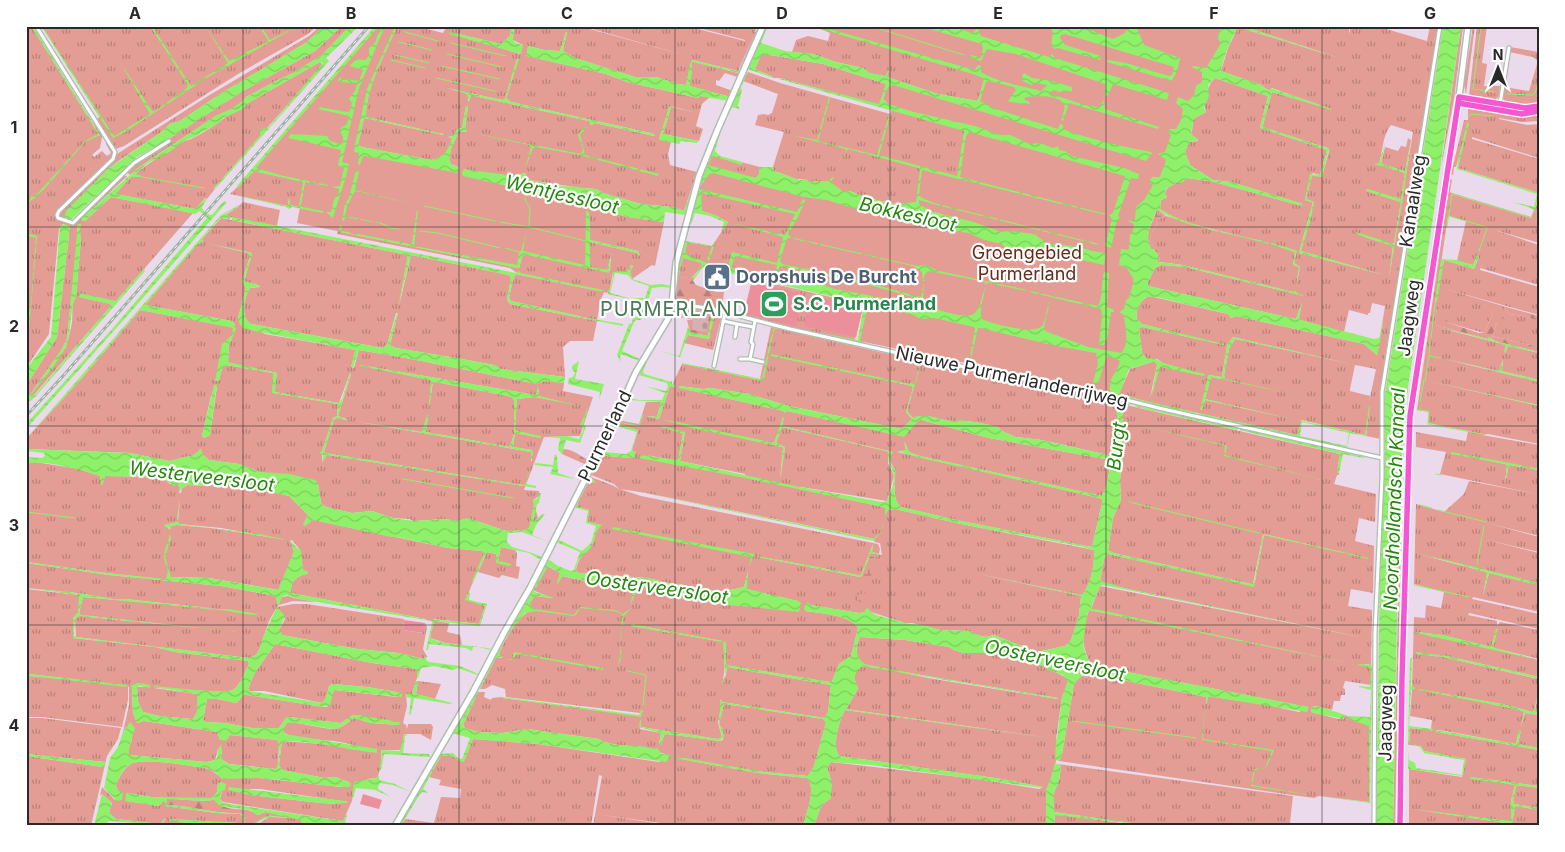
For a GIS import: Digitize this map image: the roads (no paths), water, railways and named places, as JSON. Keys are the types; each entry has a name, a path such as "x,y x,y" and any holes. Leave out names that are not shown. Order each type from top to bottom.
{"main road":[{"path":"1458,100 1528,114 1539,111"},
{"name":"Jaagweg","path":"1400,826 1401,705 1410,416 1458,100"},
{"path":"1499,107 1530,108 1539,106"}],"street":[{"path":"36,26 113,147 115,155 58,213 58,218 73,223 134,164 169,141"},
{"name":"Purmerland","path":"395,826 482,675 544,560 609,432 634,377 667,322 672,304 673,287 682,240 699,176 763,26"},
{"name":"Kanaalweg","path":"1374,826 1375,633 1382,458 1382,392 1440,26"},
{"name":"Jaagweg","path":"1458,100 1468,26"},
{"path":"1499,107 1509,48"},
{"name":"Nieuwe Purmerlanderrijweg","path":"672,304 694,306 925,358 1119,398 1382,458"},
{"path":"714,366 725,313"},
{"path":"723,321 753,328"},
{"path":"750,359 755,321"},
{"path":"735,337 737,324"},
{"path":"740,358 763,362"}],"water":[{"path":"31,26 33,26 100,135 85,142 39,195 26,204 26,201 38,193 85,141 98,134"},
{"path":"41,26 114,136 150,114 120,62 152,111 155,111 187,88 188,85 150,26 152,26 191,86 228,63 205,26 229,61 267,42 268,40 259,26 261,26 270,40 298,26 208,77 113,138"},
{"path":"324,26 342,26 315,51 243,91 164,142 137,157 71,220 63,219 67,210 108,169 170,124 180,121 220,94 307,42"},
{"path":"350,26 359,26 326,58 329,61 215,189 260,136 260,129 268,128 323,63 320,62 248,103 243,109 223,118 220,122 148,163 135,174 142,177 131,177 117,192 116,194 195,209 206,198 202,207 204,212 210,215 223,202 226,201 226,203 26,429 26,424 113,328 207,218 200,211 195,214 111,197 85,221 81,221 83,217 138,168 215,116 231,109 246,97 293,73 322,55"},
{"path":"375,26 379,26 256,168 328,185 305,182 302,207 323,211 323,213 292,207 289,209 235,195 288,206 289,197 290,205 299,207 303,182 254,171 238,188 237,186"},
{"path":"381,26 385,26 359,88 342,162 349,164 333,218 326,212 331,212 334,200 339,192 339,189 332,187 340,186 344,168 338,165 341,150 288,138 291,134 327,136 330,141 340,144 343,142 340,131 347,124 349,116 318,109 319,107 350,111 352,103 349,99 355,91 357,84 338,81 339,78 359,81 363,70 350,66 357,60 366,60 369,55 369,48 375,43"},
{"path":"395,26 397,26 369,94 366,117 444,135 364,118 358,145 431,160 435,159 447,150 452,138 448,136 454,136 457,129 462,128 466,106 468,106 465,129 467,132 459,131 451,149 449,160 451,164 459,168 458,173 365,156 363,156 360,165 358,164 359,153 354,152 367,89"},
{"path":"511,26 514,26 513,40 523,45 521,54 449,34 450,32 501,44 510,36"},
{"name":"Bokkesloot","path":"765,26 768,26 761,43 785,51 813,54 836,62 863,68 869,73 885,76 890,68 887,77 938,94 977,101 984,79 811,26 818,26 975,70 978,65 981,66 981,72 987,75 1041,91 1047,85 1036,83 1031,85 1023,81 1022,76 1024,73 1032,78 1048,80 1072,87 1072,91 1059,92 1054,90 1050,92 1051,94 1085,105 1099,107 1104,100 1105,109 1159,127 1158,129 1069,103 1063,121 1061,120 1064,104 1061,101 1046,96 1026,97 1024,99 1029,104 1010,102 1008,101 1016,90 1014,87 989,81 986,82 980,101 996,109 1058,129 1060,124 1063,125 1063,129 1096,140 1151,152 1146,161 893,85 888,87 883,99 888,104 914,112 975,126 1000,135 1010,135 1030,144 1040,143 1053,148 1058,146 1059,150 1065,151 1072,156 1124,168 1139,174 1138,179 1131,178 1118,216 1121,219 1117,220 1111,248 1105,246 1112,219 1109,215 1113,213 1125,176 969,132 966,136 960,177 1106,215 922,170 919,195 922,198 934,203 1099,244 919,200 919,204 930,211 974,222 1001,232 1010,231 1034,234 1048,244 1077,246 1106,253 1104,265 1026,249 1014,251 1002,244 984,240 969,233 930,228 909,221 865,212 827,200 804,197 713,173 708,175 703,183 699,185 721,130 715,151 720,156 742,162 742,165 713,156 708,165 756,178 760,167 773,167 774,171 799,180 827,181 834,177 831,182 842,191 850,191 867,198 895,204 916,202 920,170 918,168 848,149 845,153 846,149 791,135 817,140 829,97 818,141 877,155 889,115 879,155 957,176 964,131 779,78 879,104 886,84 823,64 770,55 761,55 755,69 773,78 748,69"},
{"path":"919,26 951,26 972,33 977,29 981,36 1049,57 1052,54 1055,58 1169,93 1167,100 1113,84 1108,95 1105,97 1105,84 1016,54 987,49 981,61 970,58 971,55 981,58 982,44"},
{"path":"1049,26 1080,26 1113,39 1125,33 1129,27 1136,26 1144,45 1180,58 1177,70 1171,81 1107,62 1108,60 1126,63 1169,76 1172,75 1174,67 1065,34 1061,35 1060,38 1065,45 1101,56 1100,60 1058,48 1055,49 1051,46 1053,32"},
{"path":"1220,26 1243,26 1340,58 1239,27 1228,48 1221,71 1261,85 1268,91 1271,88 1331,109 1272,92 1263,125 1263,127 1330,149 1322,177 1312,176 1306,199 1314,202 1301,251 1385,275 1299,253 1313,203 1305,200 1310,174 1320,175 1327,150 1260,128 1268,96 1215,78 1208,85 1209,96 1204,108 1206,112 1196,117 1193,122 1191,134 1199,140 1190,142 1185,152 1190,165 1213,180 1231,182 1303,204 1302,206 1214,182 1187,178 1183,182 1166,188 1165,194 1167,198 1161,200 1160,209 1175,217 1209,229 1297,251 1294,263 1300,267 1296,287 1299,267 1293,265 1295,252 1185,223 1157,209 1148,238 1151,249 1154,249 1158,255 1158,262 1183,265 1293,292 1295,290 1304,296 1185,267 1161,265 1155,268 1148,286 1296,319 1302,301 1300,320 1374,339 1379,338 1384,320 1377,357 1364,344 1236,316 1231,318 1228,314 1156,297 1146,297 1137,310 1137,319 1142,324 1224,345 1142,327 1139,328 1142,353 1147,359 1153,358 1163,363 1205,374 1204,376 1160,367 1151,399 1157,365 1155,362 1129,369 1117,400 1132,405 1126,405 1123,410 1121,501 1113,517 1108,550 1117,554 1251,584 1254,583 1263,534 1368,559 1264,535 1254,587 1108,554 1104,559 1100,581 1128,589 1365,638 1103,585 1100,586 1091,608 1356,665 1089,610 1083,645 1091,665 1309,707 1307,712 1213,697 1208,697 1206,704 1206,697 1087,673 1074,684 1062,754 1059,761 1055,760 1056,739 1062,697 1068,682 1063,675 1035,662 988,653 964,653 949,647 905,640 860,637 857,651 859,658 864,664 1058,699 862,666 855,677 858,689 846,709 1052,739 845,710 840,720 836,741 837,752 840,756 1002,779 1043,788 871,765 831,762 827,767 832,784 831,798 821,806 814,826 803,826 811,795 810,783 807,778 758,773 675,758 685,758 764,772 808,776 814,766 825,726 823,719 724,704 719,724 720,699 722,702 824,718 828,712 831,685 727,667 723,684 725,675 723,642 631,626 631,624 726,642 726,665 824,681 832,681 839,664 851,656 858,628 842,617 805,611 804,608 807,602 811,605 859,613 864,612 868,608 876,615 905,623 928,626 940,630 971,631 974,634 986,637 994,635 1037,652 1065,646 1071,640 1079,616 1081,596 978,574 1082,595 1088,586 1091,575 1094,550 895,509 888,510 885,516 885,508 883,507 639,458 640,455 678,460 683,434 662,426 685,432 680,461 800,487 882,502 887,501 894,480 889,461 889,453 886,451 782,427 776,443 785,447 781,479 782,447 692,428 663,419 774,443 784,416 782,426 893,452 890,463 895,469 895,494 901,507 1092,547 1102,499 897,451 906,450 905,441 909,452 920,456 1102,496 1111,463 1105,459 989,438 921,420 904,437 787,411 784,413 783,411 679,388 679,386 711,388 749,394 789,406 902,429 912,419 906,412 912,386 771,356 771,354 909,384 915,383 921,365 907,411 913,418 929,416 951,421 977,422 998,427 1002,431 1016,437 1041,440 1108,455 1112,451 1118,432 1118,419 1113,403 1107,399 1115,399 1115,394 1110,393 1110,383 1120,361 1108,356 1106,358 1098,384 1093,382 1098,364 1096,353 1056,346 980,328 978,328 970,358 974,327 934,318 920,319 914,315 875,305 877,297 916,304 919,304 920,299 865,284 780,266 778,273 776,273 777,265 735,256 731,268 771,277 815,282 835,289 873,296 873,304 867,309 860,341 867,344 812,332 858,340 864,304 703,267 695,278 691,278 702,265 701,263 683,258 676,288 652,288 641,320 634,322 622,351 647,362 643,371 644,374 671,382 672,380 672,384 676,385 675,387 670,386 659,419 645,416 657,417 661,402 629,400 629,398 662,400 665,393 645,386 666,391 667,383 639,375 645,363 621,354 621,362 617,355 629,324 632,323 633,318 640,316 645,302 644,300 631,300 631,298 645,298 649,286 632,280 628,275 615,273 610,293 629,299 608,294 608,291 612,282 613,271 627,272 631,265 633,265 630,272 632,279 651,285 662,284 675,287 686,238 686,241 712,246 687,243 685,254 707,263 728,268 732,252 777,263 783,237 731,223 785,235 795,214 701,193 702,211 728,222 721,232 724,222 710,216 695,213 691,224 689,224 699,189 797,212 803,199 805,200 802,209 788,234 791,238 787,238 780,261 782,264 853,279 921,297 924,283 923,300 926,305 965,316 975,313 985,287 981,311 982,319 1004,326 1023,329 1042,326 1050,301 1044,327 1045,331 1088,347 1121,353 1124,349 1126,335 1124,315 1119,312 1124,309 1134,280 1127,268 1119,265 1121,249 1128,250 1130,235 1133,231 1134,224 1128,221 1135,220 1136,207 1144,200 1153,185 1149,182 1152,177 1160,177 1166,160 1158,154 1165,152 1171,135 1168,131 1169,129 1176,129 1181,120 1183,109 1176,103 1178,97 1188,101 1194,95 1196,86 1202,82 1202,72 1191,67 1206,68 1221,43 1218,39"},
{"name":"Noordhollandsch Kanaal","path":"1443,26 1461,26 1404,415 1401,466 1393,826 1376,826 1380,568 1385,448 1384,400"},
{"path":"566,32 563,51 575,58 635,77 656,77 686,85 692,60 736,71 740,70 738,73 692,62 690,86 731,97 728,101 700,96 698,98 526,56 528,46 560,51"},
{"path":"517,58 519,59 507,96 507,99 511,102 655,134 655,136 595,123 591,125 589,121 474,96 471,96 469,102 467,94 447,88 502,100 505,99"},
{"path":"740,87 742,90 738,106 740,109 732,107 725,120"},
{"path":"669,106 694,112 671,107 663,134 698,141 697,143 681,141 679,144 659,140"},
{"path":"1467,123 1469,123 1458,168 1539,193 1534,213 1533,209 1513,202 1534,207 1537,194 1457,169"},
{"path":"588,127 580,134 585,155 659,174 658,176 580,155 536,147 533,148 525,169 531,147 529,145 472,133 581,154 583,149 578,135 582,129"},
{"path":"1411,140 1389,278 1393,246 1356,234 1356,232 1394,244 1401,202 1366,191 1367,189 1401,199 1405,173 1374,164 1379,163 1385,143 1381,164 1405,171"},
{"name":"Wentjessloot","path":"464,169 513,176 525,173 529,180 596,189 603,193 641,204 673,207 684,211 698,172 685,215 665,212 664,222 628,217 526,193 524,190 463,176"},
{"path":"356,170 359,171 355,190 413,204 355,191 347,206 345,216 382,223 392,228 409,230 392,229 379,223 345,217 344,221 342,220"},
{"path":"238,204 235,209 225,214 230,219 220,218 202,239 203,243 198,244 145,305 232,321 236,329 229,345 228,362 277,373 275,392 339,403 351,373 338,416 349,421 336,418 334,420 325,453 523,485 525,485 531,464 526,484 536,486 536,488 327,455 322,462 323,455 319,452 322,451 333,418 337,416 338,404 272,393 273,373 226,365 222,368 219,381 215,381 222,344 232,335 233,328 140,310 82,378 26,439 221,215"},
{"path":"417,210 414,246 517,265 519,252 521,251 526,233 523,251 585,265 586,211 589,212 590,240 638,251 640,256 637,253 590,242 590,267 607,270 611,253 609,273 523,254 519,268 517,268 341,232 339,230 340,225 342,226 342,231 410,244 412,243"},
{"path":"232,217 516,273 519,271 521,273 603,290 604,292 516,274 509,298 511,301 623,324 623,326 510,304 507,300 511,278 509,275 411,255 398,306 408,255 232,220"},
{"path":"65,224 70,227 57,337 26,386 26,369 51,337 60,226"},
{"path":"78,224 81,224 81,239 76,297 68,340 60,358 32,395 34,396 110,307 110,304 79,297 79,293 116,301 144,269 145,271 35,397 26,405 27,399 62,349 67,338"},
{"path":"38,226 29,330 26,335 36,238 26,235 26,233 37,236"},
{"path":"794,238 917,266 925,265 939,271 1027,291 985,284 985,282 929,271 924,276 925,281 923,281 922,272 913,266"},
{"path":"206,243 252,253 244,281 261,286 250,288 246,297 244,312 245,317 251,324 383,348 387,345 398,313 390,345 396,348 494,365 501,369 565,377 564,383 544,381 537,384 359,350 353,368 351,367 355,350 244,329 239,323 238,318 246,288 242,281 250,256 248,253"},
{"path":"715,243 709,261 707,260"},
{"path":"1477,255 1479,256 1474,269 1444,260 1437,302 1435,301 1441,259 1456,260 1473,265"},
{"path":"1104,272 1109,273 1107,307 1114,310 1114,312 1111,312 1107,339 1104,345 1099,345 1101,309 1030,292 1098,306 1101,299"},
{"path":"712,311 715,314 709,339 688,335 680,357 657,350 679,356 688,327 690,332 708,336"},
{"path":"1436,326 1488,339 1490,336 1491,340 1539,353 1508,346 1504,354 1505,345"},
{"path":"777,327 817,336 817,338 778,328 774,330 762,381 682,364 760,379 762,378 773,329"},
{"path":"1233,337 1351,364 1235,339 1229,349 1224,375 1225,379 1316,399 1211,377 1205,399 1296,420 1205,400 1202,410 1200,410 1208,375 1222,377 1227,345"},
{"path":"1444,358 1499,371 1503,359 1502,371 1539,380 1539,382"},
{"path":"579,361 575,379 604,384 599,400 600,392 568,384 569,378 573,377 575,373 572,366"},
{"path":"360,365 536,395 538,385 538,396 584,407 534,397 517,399 515,429 541,436 541,438 515,433 513,447 532,450 531,461 531,452 353,421 422,432 428,415 426,432 510,447 514,434 514,400 512,397 436,382 432,386 429,408 432,382 430,380"},
{"path":"1428,381 1539,405 1539,406"},
{"path":"217,384 210,435 204,438 202,436 214,385"},
{"path":"1123,394 1195,412 1194,414 1142,402"},
{"path":"1134,405 1238,428 1237,430"},
{"path":"1370,405 1366,436 1350,433 1347,448 1198,415 1199,413 1297,435 1301,422 1299,420 1365,435","holes":["1302,422 1349,433 1347,446 1300,436"]},
{"path":"589,406 583,425 586,426 580,443 566,440 562,454 558,450 560,438 545,437 565,436 579,439 584,428 580,425"},
{"path":"1129,423 1225,445 1227,446 1225,455 1322,480 1224,456 1225,446"},
{"path":"616,424 638,430 632,450 636,452 634,458 605,456 592,475 590,474 605,445 604,452 626,454 631,451 637,432 616,426 614,430"},
{"path":"1240,429 1364,457 1343,454 1339,473 1337,472 1340,454"},
{"path":"201,448 203,455 209,460 239,464 260,472 289,474 315,480 318,484 321,503 326,507 352,513 372,511 393,518 414,521 444,519 458,521 468,518 506,531 525,530 529,528 533,500 537,499 539,493 541,493 533,523 542,514 545,514 536,525 532,535 549,542 522,532 508,533 507,542 512,547 532,553 571,571 574,570 580,552 556,542 559,540 582,551 591,543 596,526 586,523 588,511 574,507 589,478 596,482 587,483 577,506 589,510 588,522 602,525 591,547 578,562 576,571 579,573 648,578 721,592 744,587 748,571 747,589 798,601 801,603 799,612 730,606 728,604 645,587 635,593 630,605 633,592 563,576 556,585 560,573 548,566 536,588 546,563 529,553 501,547 498,561 512,564 509,566 496,563 496,554 487,552 473,582 484,553 482,551 448,548 313,520 305,526 303,525 308,515 289,496 223,482 206,486 188,485 182,488 179,493 179,486 177,484 174,486 163,478 157,477 105,476 102,486 100,476 83,471 53,464 26,464 26,457 42,458 45,456 44,453 27,451 26,456 26,449 130,453 170,461 192,456"},
{"path":"1451,452 1539,470 1509,465 1505,483 1507,466 1505,464 1451,454"},
{"path":"555,454 557,456 558,473 575,479 550,474 553,467 535,465 535,463 553,465"},
{"path":"625,489 874,539 881,531 884,518 882,530 874,541"},
{"path":"179,498 179,524 260,534 287,540 211,528 177,525 171,526 170,530 168,527 164,527 165,525 177,522"},
{"path":"613,527 754,555 749,567 751,557 612,529"},
{"path":"169,534 171,538 165,557 171,577 209,578 278,590 294,551 290,540 301,550 303,570 308,572 308,574 301,576 293,582 291,593 426,620 299,599 286,595 282,597 279,605 277,604 276,597 271,595 221,586 109,575 26,563 166,579 168,571 164,555"},
{"path":"873,544 872,552 879,555 871,553 862,576 860,577 758,557 861,575"},
{"path":"1418,553 1539,583 1539,585 1489,573 1483,596 1486,572"},
{"path":"26,588 78,593 113,599 228,609 259,614 83,597 79,613 81,615 240,632 79,616 75,619 74,635 76,637 249,658 256,655 259,650 277,607 285,616 279,630 282,635 357,649 399,653 423,659 426,656 426,660 429,662 460,666 483,676 533,589 535,592 551,597 554,594 552,598 535,596 530,603 534,609 574,615 580,607 615,610 623,614 631,608 623,619 623,624 626,625 622,625 621,628 622,614 614,611 580,608 574,616 536,611 525,613 513,627 504,643 499,654 503,657 496,658 480,689 478,688 483,677 458,668 453,670 434,666 421,668 418,678 417,669 372,663 275,644 254,674 248,689 250,691 322,703 326,698 329,686 333,684 402,693 402,697 334,690 330,705 323,707 245,694 236,703 207,699 203,720 252,728 279,728 286,718 289,717 341,723 353,715 357,715 400,722 399,725 371,723 354,718 339,728 334,729 287,723 283,730 285,734 377,749 377,753 318,744 282,741 279,765 282,770 325,778 335,777 351,783 350,787 257,778 222,779 209,769 146,761 128,765 124,770 116,786 118,791 123,792 122,800 117,801 104,788 110,758 118,747 123,732 130,722 135,728 129,748 129,755 207,762 217,758 218,749 221,745 221,759 228,764 276,769 279,754 277,740 230,735 226,741 220,740 217,732 144,721 137,723 133,713 132,687 130,687 137,683 150,685 150,688 137,687 138,702 143,712 159,716 193,719 197,712 197,694 154,686 207,691 233,690 238,686 249,664 248,661 175,652 155,647 73,638 73,618 78,613 79,595"},
{"path":"468,593 470,593 469,600 487,604 480,626 434,621 430,638 444,643 474,646 472,651 466,648 429,644 428,650 426,650 432,623 431,619 479,624 485,606 465,600"},
{"path":"1496,629 1498,629 1494,648 1539,660 1416,633 1442,635 1491,647"},
{"path":"621,643 621,656 618,666 620,653"},
{"path":"514,652 603,668 603,670 517,654 512,660 504,659 512,659"},
{"path":"1416,652 1447,656 1539,677 1539,679 1443,657 1416,654"},
{"path":"1410,658 1412,658 1411,686 1416,688 1411,690 1409,726 1433,729 1432,731 1410,728 1408,745"},
{"path":"1359,664 1372,665 1370,803 1318,796 1369,802 1369,726 1348,719 1349,716 1370,717 1371,690 1359,686 1370,687 1371,668"},
{"path":"27,675 127,685 127,687 31,676 28,677 26,686"},
{"path":"416,681 418,681 416,694 452,703 414,698 411,714 409,715 411,698 405,697 406,694 412,694"},
{"path":"1418,689 1507,705 1532,712 1534,711 1537,698 1535,711 1539,715 1525,713 1520,726 1524,712 1520,710"},
{"path":"477,691 477,695 463,725 465,728 478,732 502,733 527,729 599,739 612,744 657,748 662,754 671,755 666,762 538,744 473,739 464,762 452,756 441,756 423,789 428,793 422,792 420,794 402,824 403,826 398,826 440,754 453,753 462,759 470,738 452,733"},
{"path":"502,697 639,715 641,710 643,710 641,717"},
{"path":"1316,706 1345,715 1344,719 1311,712 1312,707"},
{"path":"1205,708 1203,739 1274,750 1266,768 1255,770 1252,785 1316,796 1251,786 1254,769 1265,768 1272,751 1202,740"},
{"path":"641,720 641,727 718,739 722,737 719,724 723,730 724,737 720,741 667,734 664,735 661,745 659,745 661,733 639,727"},
{"path":"1436,730 1516,744 1519,730 1521,730 1518,744 1539,748 1539,750 1435,732"},
{"path":"404,734 408,735 405,736 403,753 429,754 430,757 384,754 381,770 379,770 382,756 381,750 400,751"},
{"path":"1414,744 1421,746 1424,751 1466,759 1463,776 1408,769 1409,750 1409,760 1415,763 1416,768 1462,775 1464,760 1424,753 1420,747"},
{"path":"26,754 105,762 104,767 26,756"},
{"path":"1055,763 1061,766 1059,781 1053,795 1054,812 1152,826 1055,815 1054,826 1046,826 1046,790"},
{"path":"378,775 379,780 395,784 411,792 393,785 380,783 378,789 391,797 375,790 356,788 352,797 354,782 376,778"},
{"path":"1470,777 1539,786 1539,788 1517,785 1513,800 1514,804 1539,808 1539,810 1515,806 1512,824 1412,809 1511,821 1511,801 1515,785 1470,779"},
{"path":"218,783 226,784 225,790 221,792 220,799 223,803 343,821 347,815 345,822 347,824 358,826 305,823 301,826 302,821 279,817 269,817 254,824 248,825 244,824 243,817 240,814 216,813 165,806 164,800 159,806 125,801 126,794 128,793 151,797 212,798 217,792","holes":["167,799 214,800 220,806 250,810 257,815 265,812 282,817 268,816 255,823 248,824 244,822 243,814 167,805"]},
{"path":"229,787 345,801 348,803 330,804 250,795 228,790"},
{"path":"102,794 112,803 109,813 116,819 160,824 165,818 163,825 110,821 106,823 107,826 94,826"},
{"path":"169,819 238,823 241,826 211,824 210,826 169,821"}],"waterway":[{"path":"870,26 964,55"},
{"path":"1481,26 1473,89 1495,92"},
{"path":"405,32 438,41"},
{"path":"399,42 432,50"},
{"path":"451,43 506,56"},
{"path":"447,54 502,67"},
{"path":"395,55 429,63"},
{"path":"391,60 425,68"},
{"path":"441,66 500,79"},
{"path":"742,85 747,72"},
{"path":"436,78 495,91"},
{"path":"1507,94 1532,95 1535,93 1539,80"},
{"path":"1469,117 1471,114 1493,116"},
{"path":"142,177 204,188"},
{"path":"1447,227 1452,194 1532,218"},
{"name":"Wentjessloot","path":"500,222 529,227 530,208 525,200 525,196"},
{"path":"424,206 495,221"},
{"path":"1449,216 1487,228 1479,251"},
{"path":"529,227 586,241"},
{"path":"686,238 689,227"},
{"path":"420,231 438,233 500,248"},
{"path":"505,248 519,252"},
{"path":"1431,338 1435,305"},
{"path":"1430,341 1429,356 1441,358"},
{"path":"1425,381 1429,356"},
{"path":"1420,402 1424,380"},
{"path":"1420,405 1419,410 1429,411 1428,424 1482,434"},
{"path":"617,422 639,426 643,415"},
{"path":"604,449 613,430"},
{"path":"1436,474 1441,475"},
{"path":"403,479 513,498"},
{"path":"1129,502 1259,533"},
{"path":"1420,505 1432,508"},
{"path":"1438,510 1486,522"},
{"path":"26,512 75,518"},
{"path":"1477,564 1484,526"},
{"path":"1414,585 1469,597"},
{"path":"627,671 646,675 643,705"},
{"path":"1072,721 1196,738"}],"railway":[{"path":"26,416 369,26"}],"place":[{"name":"Dorpshuis De Burcht","path":"717,277"},
{"name":"S.C. Purmerland","path":"774,304"}],"district":[{"name":"PURMERLAND","path":"674,309"}],"park label":[{"name":"Groengebied Purmerland","path":"1027,263"}],"water label":[{"name":"Burgt","path":"1116,446"},
{"name":"Westerveersloot","path":"202,476"},
{"name":"Oosterveersloot","path":"657,587"},
{"name":"Oosterveersloot","path":"1055,660"}]}
